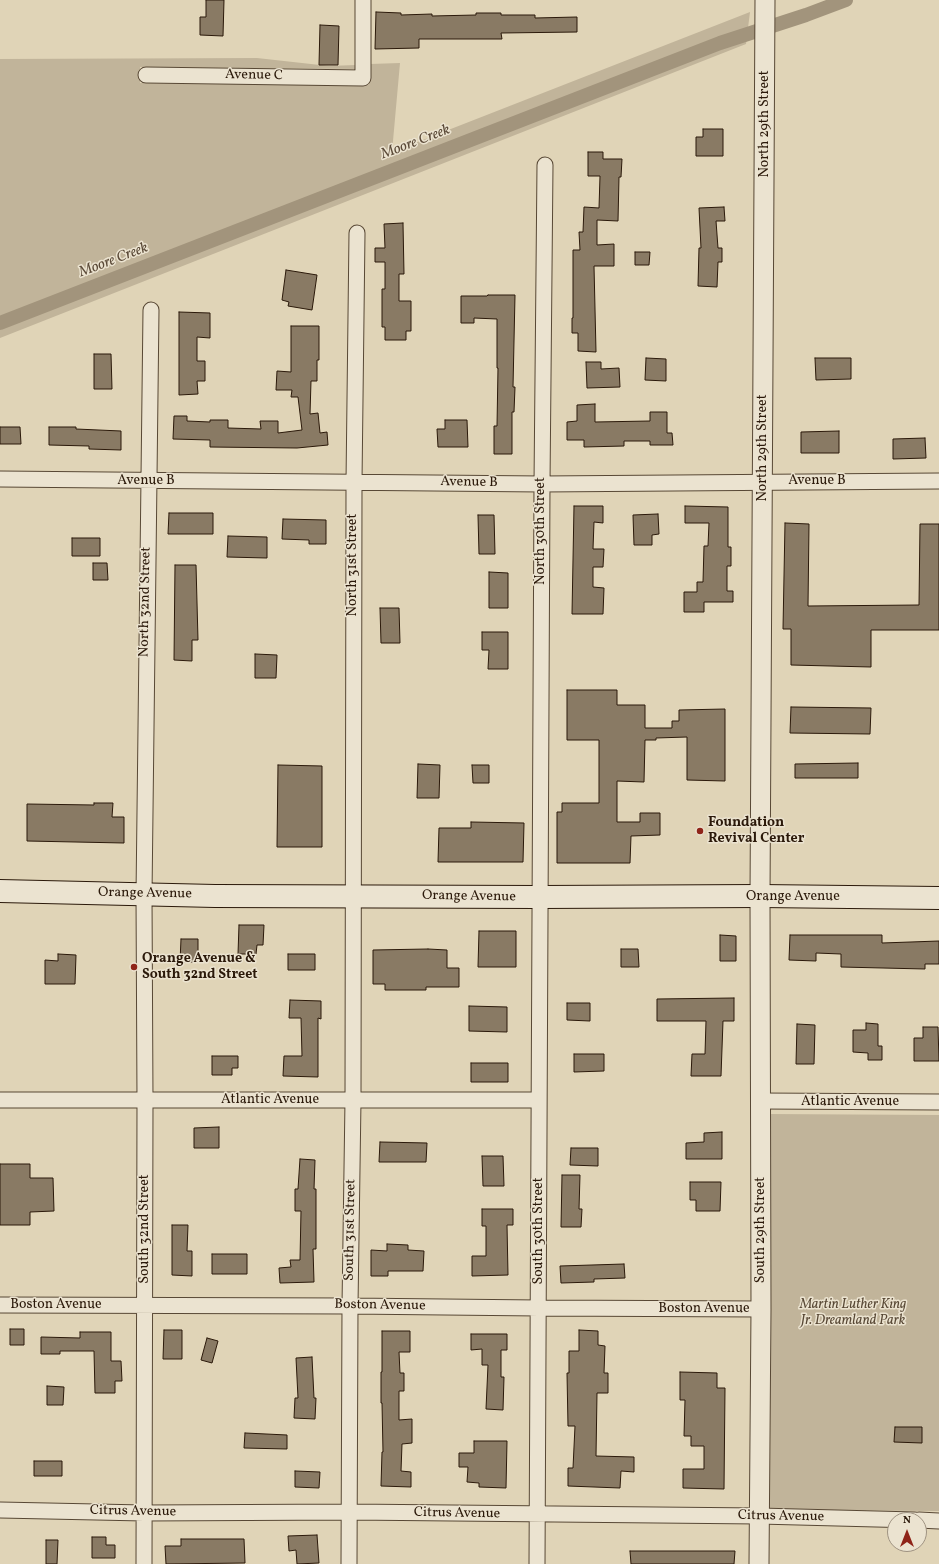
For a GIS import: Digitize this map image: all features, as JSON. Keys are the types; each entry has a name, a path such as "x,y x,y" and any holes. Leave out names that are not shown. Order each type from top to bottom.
{"main road":[{"name":"Orange Avenue","path":"0,891 144,895 540,897 760,896 939,898"}],"street":[{"name":"Avenue C","path":"146,75 363,78 363,0"},
{"name":"North 29th Street","path":"760,896 765,0"},
{"name":"North 30th Street","path":"540,897 545,164"},
{"name":"North 31st Street","path":"352,896 357,233"},
{"name":"North 32nd Street","path":"144,895 151,310"},
{"name":"Avenue B","path":"0,479 542,484 939,481"},
{"name":"South 32nd Street","path":"144,895 144,1564"},
{"name":"South 31st Street","path":"349,1564 350,1306 353,1100 352,896"},
{"name":"South 29th Street","path":"759,1564 761,1309 760,896"},
{"name":"South 30th Street","path":"537,1564 540,897"},
{"name":"Atlantic Avenue","path":"0,1100 539,1100"},
{"name":"Atlantic Avenue","path":"760,1101 939,1102"},
{"name":"Boston Avenue","path":"0,1305 761,1309"},
{"name":"Citrus Avenue","path":"0,1510 144,1513 350,1512 759,1516 887,1519"},
{"path":"927,1520 939,1520"}],"green space":[{"path":"750,12 746,44 0,338 0,59 257,58 329,66 356,65 356,69 140,67 140,83 369,85 370,64 400,63 392,152"},
{"name":"Martin Luther King Jr. Dreamland Park","path":"768,1114 939,1115 939,1511 767,1510"}],"building":[{"path":"206,0 224,0 223,36 200,35 200,17 206,17"},
{"path":"376,12 401,13 401,15 432,14 432,16 501,13 501,15 535,15 535,18 577,17 577,32 501,33 502,39 419,39 419,48 375,49"},
{"path":"320,25 339,26 338,65 319,65"},
{"path":"703,129 723,129 723,156 696,156 696,137 703,137"},
{"path":"588,152 603,152 603,159 622,159 621,177 619,177 618,221 597,220 597,245 614,244 614,266 594,266 596,352 578,351 578,333 572,333 573,250 580,250 579,232 583,232 584,207 599,208 600,176 588,176"},
{"path":"724,207 725,221 716,221 718,248 722,248 722,262 718,262 717,287 698,286 699,248 701,248 699,208"},
{"path":"403,223 404,274 399,274 399,301 411,301 411,331 406,331 406,340 385,340 385,327 382,327 382,289 385,289 385,262 375,262 375,248 385,248 384,224"},
{"path":"635,252 650,252 649,265 635,265"},
{"path":"286,270 317,275 312,310 288,306 289,302 282,300"},
{"path":"515,295 513,387 515,387 514,412 512,412 512,454 494,454 494,426 497,426 497,319 474,318 474,323 461,323 461,296"},
{"path":"179,312 210,313 210,338 197,337 197,361 205,361 205,381 197,381 198,394 179,395"},
{"path":"291,326 319,326 319,360 317,360 317,381 311,381 310,414 318,413 320,433 327,432 328,445 297,448 210,447 210,440 173,439 174,416 187,416 187,421 210,422 210,420 228,420 228,428 261,429 260,421 278,421 278,433 302,430 298,397 291,397 292,390 276,390 277,371 291,372"},
{"path":"94,354 111,354 112,389 94,389"},
{"path":"646,358 666,359 666,381 645,380"},
{"path":"815,358 851,358 851,379 816,380"},
{"path":"586,362 601,362 601,369 619,368 620,387 587,388"},
{"path":"595,404 595,422 650,421 650,412 667,412 667,433 672,433 673,445 650,445 650,441 624,441 624,446 584,447 584,440 567,440 567,422 577,421 577,405"},
{"path":"445,420 467,420 468,447 438,447 437,429 445,429"},
{"path":"0,427 20,427 21,444 0,444"},
{"path":"49,427 76,427 76,429 121,431 121,450 89,449 89,446 49,445"},
{"path":"839,431 839,453 801,453 801,432"},
{"path":"925,438 926,458 893,459 893,439"},
{"path":"574,506 603,506 603,523 594,522 593,549 604,549 603,567 593,567 593,587 604,588 603,614 572,614"},
{"path":"685,506 728,507 728,547 731,547 731,566 727,566 727,591 733,591 733,602 704,602 704,612 684,612 684,592 697,592 697,582 703,582 704,546 708,546 709,523 685,523"},
{"path":"169,513 213,513 213,534 168,534"},
{"path":"658,514 659,534 652,535 652,545 634,545 633,515"},
{"path":"478,515 494,515 495,554 479,554"},
{"path":"283,519 326,520 326,544 309,544 309,540 282,539"},
{"path":"785,523 809,524 808,606 919,605 920,524 939,524 939,630 871,630 871,667 791,665 791,629 783,629"},
{"path":"228,536 267,537 267,558 227,557"},
{"path":"72,538 100,538 100,556 72,556"},
{"path":"93,563 107,563 108,580 93,580"},
{"path":"175,565 196,565 198,640 192,640 192,661 174,660"},
{"path":"489,572 508,573 508,608 489,608"},
{"path":"380,608 399,608 400,643 381,643"},
{"path":"482,632 508,632 508,669 488,669 489,650 482,650"},
{"path":"255,654 277,655 276,678 255,678"},
{"path":"567,690 617,690 617,705 645,705 645,728 672,728 672,721 679,721 679,710 725,709 725,781 687,780 687,737 656,738 656,740 645,740 644,782 617,781 617,822 640,822 640,813 660,813 660,835 631,836 630,863 557,863 557,812 562,812 562,803 599,803 599,740 567,740"},
{"path":"791,707 871,708 870,734 790,733"},
{"path":"858,763 858,778 795,778 795,764"},
{"path":"418,764 440,765 439,798 417,798"},
{"path":"278,765 322,766 322,847 277,847"},
{"path":"472,765 489,765 489,783 473,783"},
{"path":"94,803 113,803 112,817 124,817 124,843 27,841 27,804 94,805"},
{"path":"471,822 524,823 523,862 438,862 439,828 471,828"},
{"path":"239,925 264,925 263,945 257,945 256,954 238,954"},
{"path":"479,931 516,931 516,967 478,967"},
{"path":"720,935 736,936 736,961 720,961"},
{"path":"790,935 882,935 882,943 939,941 939,964 925,964 925,969 841,967 841,954 816,953 816,961 789,960"},
{"path":"181,939 198,939 198,962 180,962"},
{"path":"621,949 638,949 639,967 621,967"},
{"path":"373,950 447,950 447,968 459,968 459,987 426,987 426,990 385,990 385,984 373,984"},
{"path":"58,954 76,955 75,984 45,984 45,960 58,961"},
{"path":"288,954 315,954 315,970 288,970"},
{"path":"734,998 734,1021 723,1021 721,1076 691,1076 692,1054 705,1054 706,1021 657,1021 657,999"},
{"path":"290,1000 321,1001 321,1019 318,1018 318,1077 283,1076 284,1056 302,1056 301,1018 289,1018"},
{"path":"567,1003 590,1003 590,1021 567,1020"},
{"path":"469,1006 507,1007 507,1032 469,1031"},
{"path":"866,1023 878,1024 878,1046 882,1046 882,1060 868,1060 868,1053 853,1052 853,1030 866,1030"},
{"path":"797,1024 815,1025 814,1064 796,1064"},
{"path":"923,1027 938,1027 939,1061 914,1061 914,1038 923,1038"},
{"path":"574,1054 604,1054 604,1071 574,1072"},
{"path":"212,1056 238,1056 238,1068 232,1068 232,1075 212,1075"},
{"path":"471,1063 508,1063 508,1082 471,1082"},
{"path":"219,1127 219,1148 194,1148 194,1128"},
{"path":"722,1132 722,1159 686,1159 686,1143 704,1142 704,1133"},
{"path":"380,1142 427,1143 426,1162 379,1162"},
{"path":"571,1148 598,1148 598,1166 570,1165"},
{"path":"482,1156 503,1156 504,1186 483,1186"},
{"path":"300,1159 315,1160 314,1189 316,1189 316,1249 313,1249 314,1282 280,1283 279,1268 291,1267 290,1260 300,1260 301,1211 295,1211 295,1189 298,1189"},
{"path":"0,1164 30,1164 30,1178 53,1178 54,1211 30,1212 30,1225 0,1225"},
{"path":"562,1175 580,1175 579,1209 582,1209 581,1227 561,1227"},
{"path":"690,1182 721,1182 720,1211 696,1211 696,1200 690,1200"},
{"path":"482,1209 513,1209 513,1225 507,1225 508,1275 472,1276 472,1256 486,1256 486,1226 482,1226"},
{"path":"172,1225 188,1225 187,1251 192,1251 192,1276 172,1275"},
{"path":"387,1244 408,1245 408,1250 424,1251 423,1271 388,1271 388,1276 371,1276 371,1250 387,1251"},
{"path":"212,1254 247,1254 247,1274 212,1274"},
{"path":"624,1264 625,1278 594,1279 594,1282 561,1283 560,1266"},
{"path":"10,1329 24,1329 24,1345 10,1345"},
{"path":"164,1330 182,1330 182,1359 163,1359"},
{"path":"579,1330 598,1331 598,1345 605,1346 604,1373 608,1373 608,1393 597,1393 596,1456 634,1457 634,1472 621,1471 620,1488 568,1486 568,1468 573,1468 575,1426 568,1426 567,1373 569,1373 569,1351 579,1351"},
{"path":"382,1331 410,1331 410,1352 399,1352 400,1373 404,1373 404,1391 399,1391 399,1420 412,1419 412,1443 402,1444 401,1471 411,1472 411,1487 381,1486 383,1452 381,1403"},
{"path":"80,1332 111,1332 111,1361 121,1361 122,1381 115,1381 115,1393 95,1393 94,1351 60,1351 60,1354 41,1354 41,1337 80,1338"},
{"path":"471,1334 507,1334 507,1350 501,1350 501,1377 504,1377 503,1410 486,1409 488,1365 482,1365 482,1349 471,1350"},
{"path":"207,1338 218,1341 212,1363 201,1360"},
{"path":"312,1357 314,1398 316,1398 315,1419 294,1418 295,1398 298,1398 296,1358"},
{"path":"680,1372 717,1373 717,1388 725,1388 724,1489 683,1488 683,1469 704,1469 704,1446 691,1446 691,1436 684,1436 685,1400 680,1400"},
{"path":"47,1386 64,1387 63,1405 47,1405"},
{"path":"895,1427 922,1427 922,1443 894,1442"},
{"path":"245,1433 287,1435 287,1449 244,1448"},
{"path":"474,1441 507,1441 506,1488 479,1487 479,1483 467,1482 468,1467 459,1467 459,1453 474,1453"},
{"path":"34,1461 62,1461 62,1476 34,1476"},
{"path":"295,1471 320,1472 319,1488 295,1487"},
{"path":"317,1535 319,1563 297,1564 296,1550 289,1551 288,1536"},
{"path":"92,1537 106,1537 106,1545 115,1545 115,1558 92,1558"},
{"path":"181,1539 244,1539 245,1563 166,1564 165,1546 181,1546"},
{"path":"46,1540 58,1540 57,1564 46,1564"},
{"path":"630,1551 735,1551 734,1564 631,1564"}],"waterway":[{"name":"Moore Creek","path":"0,323 720,43 806,15 846,0"}],"place":[{"name":"Foundation Revival Center","path":"700,831"},
{"name":"Orange Avenue & South 32nd Street","path":"134,967"}]}
